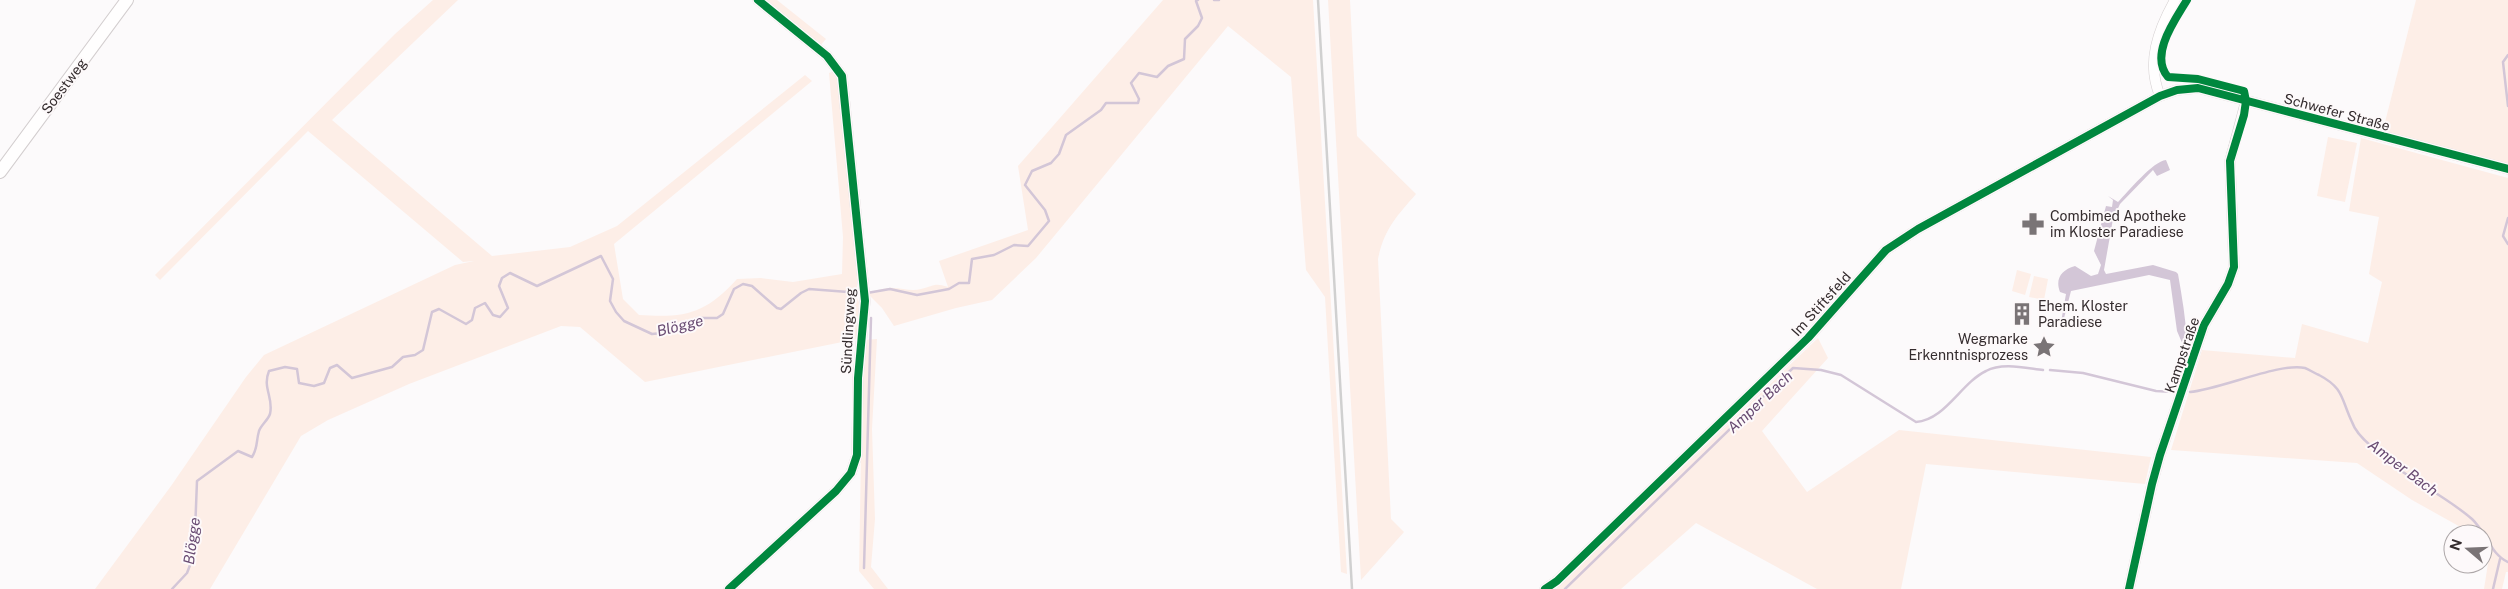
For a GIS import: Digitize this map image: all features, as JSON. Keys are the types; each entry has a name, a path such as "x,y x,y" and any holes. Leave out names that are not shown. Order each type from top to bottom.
{"main road":[{"name":"Soestweg","path":"0,172 127,0"}],"street":[{"name":"Sündlingweg","path":"729,589 836,491 851,473 857,455 858,378 865,301 842,76 828,56 758,0"},
{"path":"2160,96 2154,71 2155,51 2163,22 2175,0"},
{"name":"Schwefer Straße","path":"2160,96 2177,90 2198,88 2508,169"},
{"name":"Im Stiftsfeld","path":"1545,589 1557,581 1808,338 1886,250 1926,224 2160,96"},
{"name":"Kampstraße","path":"2129,589 2160,456 2204,325 2228,284 2234,267 2230,161 2246,102"}],"shaded area":[{"path":"433,0 458,0 332,120 492,256 570,247 617,226 805,75 812,81 614,244 623,299 639,315 670,316 694,311 715,300 737,279 761,278 793,282 842,274 843,237 829,73 837,70 857,241 857,298 859,302 857,339 645,382 580,327 561,326 409,384 328,420 301,436 210,589 95,589 171,486 246,377 264,355 455,265 474,261 463,262 308,131 160,280 155,275 395,34"},
{"path":"761,0 777,0 826,39 819,47"},
{"path":"1163,0 1313,0 1347,574 1341,572 1325,297 1306,270 1291,77 1228,26 1036,258 992,300 894,326 882,308 866,292 890,288 918,290 937,285 948,287 939,261 1028,230 1018,166"},
{"path":"1328,0 1350,0 1357,136 1416,194 1397,216 1388,231 1378,259 1391,519 1404,532 1361,580"},
{"path":"2416,0 2508,0 2508,165 2382,134"},
{"path":"2328,137 2357,143 2345,202 2317,196"},
{"path":"2361,138 2508,178 2508,572 2506,572 2502,589 2484,589 2486,574 2493,574 2493,524 2455,524 2412,500 2357,463 2171,450 2202,350 2295,358 2302,324 2368,343 2382,282 2369,274 2379,217 2349,211"},
{"path":"2166,160 2170,170 2157,176 2153,170 2120,204 2113,219 2104,270 2106,274 2153,265 2176,272 2178,274 2187,343 2183,345 2177,331 2170,280 2149,275 2071,291 2063,322 2061,322 2066,294 2060,292 2058,283 2060,276 2066,270 2075,266 2091,276 2098,274 2101,265 2094,251 2106,206 2112,207 2113,200 2108,196 2118,202 2148,171"},
{"path":"2017,270 2031,274 2025,295 2012,291"},
{"path":"2034,276 2048,279 2044,300 2029,297"},
{"path":"1818,338 1828,358 1762,431 1807,492 1899,430 2151,457 2145,484 1926,464 1901,589 1817,589 1696,523 1621,589 1556,589"},
{"path":"877,339 872,429 875,519 871,567 888,589 874,589 859,571 863,340"}],"waterway":[{"name":"Blögge","path":"867,293 890,289 917,295 949,289 959,283 969,283 972,259 994,255 1014,245 1028,246 1049,221 1045,210 1025,185 1032,171 1051,163 1059,154 1066,135 1101,110 1106,103 1138,103 1139,99 1131,83 1139,73 1157,77 1168,66 1184,59 1185,39 1198,26 1202,18 1196,1 1198,0"},
{"name":"Blögge","path":"1214,0 1219,0"},
{"path":"2508,55 2503,62 2508,106"},
{"path":"2508,218 2503,236 2508,244"},
{"name":"Blögge","path":"172,589 187,573 192,560 188,544 195,532 197,481 238,451 252,457 254,454 259,431 270,414 271,403 267,388 269,371 285,367 297,369 299,383 314,386 324,383 330,368 337,365 352,378 392,367 403,357 415,355 423,350 432,312 439,309 466,324 472,320 475,308 485,303 493,315 500,317 508,308 499,286 502,278 510,273 537,286 601,256 613,279 610,301 616,312 624,321 652,334 662,333 698,318 717,318 723,314 734,289 743,284 752,286 777,308 781,309 809,289 861,293"},
{"path":"864,568 871,318"},
{"name":"Amper Bach","path":"1565,589 1793,368 1821,370 1841,375 1916,422 1936,415 1977,377 1992,368 2014,366 2043,370"},
{"name":"Amper Bach","path":"2190,392 2266,372 2294,367 2305,368 2319,375 2338,390 2357,432 2382,457 2460,509 2477,524 2497,554 2508,562"},
{"name":"Amper Bach","path":"2050,370 2083,373 2156,391 2173,392"},
{"path":"2493,589 2500,559"}],"railway":[{"path":"1318,0 1352,589"}],"cycle path":[{"path":"729,589 836,491 851,473 857,455 858,378 865,301 842,76 827,56 758,0"},
{"path":"2129,589 2160,455 2204,325 2228,284 2234,267 2230,161 2244,115 2246,101 2244,91 2198,79 2168,77 2163,68 2162,48 2171,27 2187,0"},
{"path":"1545,589 1557,581 1808,338 1886,250 1918,229 2160,96 2177,90 2198,88 2508,169"}],"place":[{"name":"Combimed Apotheke im Kloster Paradiese","path":"2033,224"},
{"name":"Ehem. Kloster Paradiese","path":"2022,314"},
{"name":"Wegmarke Erkenntnisprozess","path":"2044,347"}]}
